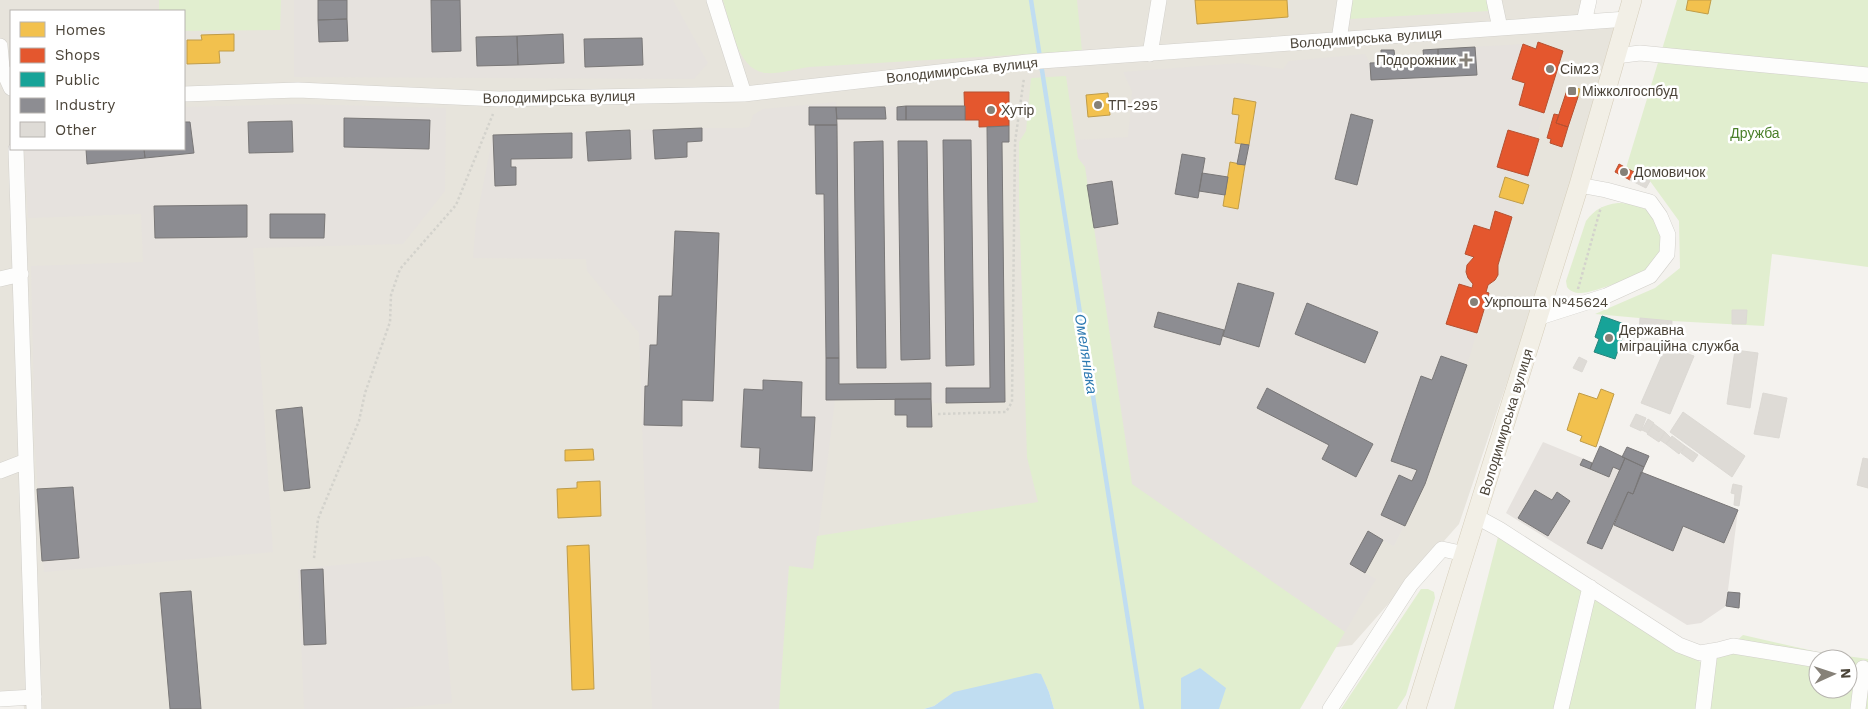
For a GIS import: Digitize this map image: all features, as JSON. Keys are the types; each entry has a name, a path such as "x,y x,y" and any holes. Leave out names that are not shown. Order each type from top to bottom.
{"main road":[{"name":"Володимирська вулиця","path":"1416,709 1579,185 1632,0"}],"street":[{"path":"714,0 744,94"},
{"path":"1150,54 1160,0"},
{"path":"1339,40 1345,0"},
{"path":"1494,0 1500,28"},
{"path":"1500,28 1505,0"},
{"path":"1584,22 1589,0"},
{"name":"Володимирська вулиця","path":"185,94 298,90 499,98 744,94 1031,61 1069,60 1627,19"},
{"path":"0,46 2,68 10,86"},
{"path":"1616,56 1640,53 1868,75"},
{"path":"0,700 34,703 16,150"},
{"path":"1537,318 1606,296 1650,276 1666,254 1668,235 1660,216 1650,202 1579,185"},
{"path":"0,279 21,274"},
{"path":"0,471 26,461"},
{"path":"1477,517 1499,529 1679,645 1700,653 1733,646 1808,658"},
{"path":"1330,709 1411,584 1442,549 1465,554"},
{"path":"1561,709 1590,587"},
{"path":"1704,709 1710,652"},
{"path":"1858,709 1860,667"}],"path":[{"path":"938,414 1006,412 1012,402 1015,142 1031,61"},
{"path":"314,558 318,519 359,421 365,394 390,322 391,295 400,269 456,205 499,98"},
{"path":"1577,293 1601,207"}],"shaded area":[{"path":"0,0 1596,0 1593,12 1622,23 1545,270 1459,524 1352,645 892,709 24,709 23,691 0,692"},
{"path":"294,0 673,0 708,63 694,79 294,77"},
{"name":"Міжколгоспбуд","path":"1538,42 1563,51 1536,138 1539,139 1528,176 1525,176 1523,182 1529,185 1523,204 1517,202 1498,264 1498,275 1488,285 1486,292 1489,293 1467,365 1425,484 1394,546 1383,540 1365,573 1376,579 1345,632 1132,484 1085,167 1078,158 1075,140 1128,137 1132,91 1123,72 1239,63 1283,69 1289,61 1365,54 1370,63 1438,60 1438,49 1523,44 1536,49"},
{"path":"836,102 837,107 965,106 979,120 979,127 1009,126 1009,142 1002,143 1005,402 932,403 932,427 907,427 907,415 895,415 895,399 835,400 814,569 789,567 779,709 652,709 639,333 587,271 586,259 473,258 476,221 493,135 741,128 749,127 753,115 763,109"},
{"path":"300,104 446,108 445,191 403,244 253,248 273,552 44,572 35,450 31,266 143,262 141,214 28,218 24,150 185,150 185,107"},
{"path":"1543,442 1592,462 1600,446 1642,472 1738,510 1726,606 1701,623 1687,625 1506,513"},
{"path":"428,556 441,568 452,703 391,709 304,709 298,569"}],"green space":[{"path":"159,0 281,0 280,30 185,31 185,10 159,10"},
{"path":"723,0 1077,0 1082,51 809,67 766,73 756,70 741,55"},
{"path":"1352,0 1487,0 1489,11 1349,19"},
{"name":"Дружба","path":"1677,0 1868,0 1868,267 1772,254 1764,326 1672,321 1595,314 1655,288 1680,268 1679,221 1650,181 1626,168"},
{"path":"1066,76 1078,158 1085,167 1132,484 1345,632 1300,709 1054,709 1041,675 954,692 934,706 924,709 779,709 789,566 813,569 817,536 1038,502 1027,457 1019,142 1026,131 1031,78"},
{"path":"1618,203 1640,207 1650,212 1657,220 1664,248 1653,265 1640,273 1595,290 1580,293 1571,291 1567,287 1566,281 1586,221 1600,208"},
{"path":"1498,537 1704,664 1721,655 1743,635 1808,650 1808,699 1858,699 1858,658 1868,659 1868,709 1454,709"},
{"path":"1421,589 1428,589 1434,592 1435,598 1406,695 1397,709 1341,709"}],"water":[{"path":"1200,668 1226,688 1219,709 1181,709 1181,678"},
{"path":"1036,673 1041,674 1054,709 924,709 934,706 954,692"}],"building: Homes":[{"path":"1195,0 1287,0 1288,17 1197,24"},
{"path":"1688,0 1711,0 1708,14 1686,10"},
{"path":"234,34 234,51 219,51 220,63 187,64 187,40 202,40 201,35"},
{"path":"1568,86 1580,89 1578,97 1566,93"},
{"name":"ТП-295","path":"1108,93 1110,115 1088,117 1086,95"},
{"path":"1234,98 1256,102 1249,145 1235,143 1239,115 1232,114"},
{"path":"1230,162 1245,165 1238,209 1223,206"},
{"path":"1505,177 1529,185 1523,204 1499,197"},
{"path":"1601,389 1614,394 1596,447 1580,441 1582,436 1567,430 1579,393 1597,399"},
{"path":"593,449 594,460 565,461 565,450"},
{"path":"600,481 601,516 558,518 557,489 577,488 577,482"},
{"path":"589,545 594,689 572,690 567,546"}],"building: Shops":[{"path":"1538,42 1563,51 1544,113 1519,105 1525,83 1512,79 1523,44 1536,49"},
{"path":"964,92 1009,92 1009,126 979,127 979,120 965,120"},
{"path":"1566,93 1578,97 1568,127 1556,123"},
{"path":"1554,114 1559,115 1556,123 1568,127 1562,147 1550,143 1551,139 1547,138"},
{"path":"1508,130 1539,139 1528,176 1497,167"},
{"name":"Домовичок","path":"1619,164 1634,172 1630,180 1615,172"},
{"path":"1495,211 1512,217 1498,265 1498,275 1488,285 1486,292 1489,293 1477,333 1446,324 1459,284 1472,288 1473,284 1466,272 1467,265 1474,257 1465,254 1474,225 1490,230"}],"building: Public":[{"name":"Державна міграційна служба","path":"1602,316 1627,325 1615,359 1594,352 1599,339 1595,337"}],"building: Industry":[{"path":"318,0 347,0 347,19 318,20"},
{"path":"431,0 460,0 461,51 432,52"},
{"path":"347,19 348,41 319,42 318,20"},
{"path":"563,34 564,63 518,65 517,36"},
{"path":"517,36 518,65 477,66 476,37"},
{"path":"642,38 643,65 585,67 584,39"},
{"path":"1475,47 1477,75 1371,80 1370,63 1438,60 1438,49"},
{"path":"1438,49 1438,59 1424,60 1423,50"},
{"path":"1381,50 1394,50 1395,58 1381,59"},
{"path":"906,106 906,120 897,120 897,107"},
{"path":"906,106 965,106 965,120 906,120"},
{"path":"809,107 836,107 837,125 809,125"},
{"path":"836,107 885,107 886,119 837,119"},
{"path":"1351,114 1373,120 1357,185 1335,179"},
{"path":"344,118 430,120 429,149 344,147"},
{"path":"292,121 293,152 249,153 248,122"},
{"path":"185,122 190,122 194,153 145,158 144,150 185,150"},
{"path":"815,125 837,125 839,358 826,358 824,194 816,194"},
{"path":"1009,126 1009,142 1002,142 1005,402 946,403 946,388 990,388 987,127"},
{"path":"702,128 702,141 687,142 687,157 655,159 653,130"},
{"path":"630,130 631,159 588,161 586,132"},
{"path":"572,133 572,158 511,159 511,167 516,167 516,185 495,186 493,135"},
{"path":"943,140 971,140 974,365 946,366"},
{"path":"883,141 886,368 857,368 854,142"},
{"path":"898,141 927,141 930,359 901,360"},
{"path":"1241,144 1249,145 1245,165 1237,164"},
{"path":"86,150 144,150 145,158 87,164"},
{"path":"1182,154 1205,158 1198,198 1175,194"},
{"path":"1202,173 1228,177 1225,195 1199,191"},
{"path":"1112,181 1118,224 1094,228 1087,185"},
{"path":"247,205 247,237 155,238 154,206"},
{"path":"270,214 325,214 324,238 270,238"},
{"path":"675,231 719,233 713,401 682,400 682,426 644,425 645,386 648,386 650,345 657,345 659,296 672,296"},
{"path":"1238,283 1274,293 1259,347 1223,336"},
{"path":"1307,303 1378,332 1365,363 1295,334"},
{"path":"1158,312 1224,330 1220,345 1154,327"},
{"path":"1441,356 1467,365 1425,484 1405,526 1381,515 1399,475 1412,481 1417,470 1391,461 1421,376 1432,380"},
{"path":"826,358 839,358 839,384 931,383 931,399 826,400"},
{"path":"763,380 802,382 801,417 815,417 812,471 759,468 760,448 741,447 744,389 763,390"},
{"path":"1267,388 1373,444 1356,477 1322,459 1329,445 1257,408"},
{"path":"895,399 931,399 932,427 907,427 907,415 895,415"},
{"path":"302,407 310,488 284,491 276,410"},
{"path":"1600,446 1625,458 1620,470 1613,467 1609,477 1590,469"},
{"path":"1627,447 1649,456 1644,467 1622,457"},
{"path":"1625,458 1644,467 1633,494 1628,492 1602,549 1587,543"},
{"path":"1583,459 1592,463 1590,469 1580,465"},
{"path":"1641,472 1738,510 1724,543 1683,526 1673,551 1614,525 1628,492 1633,494"},
{"path":"73,487 79,558 42,561 37,489"},
{"path":"1535,490 1552,500 1557,492 1570,501 1548,536 1518,518"},
{"path":"1368,531 1383,540 1365,573 1350,564"},
{"path":"323,569 326,644 304,645 301,570"},
{"path":"191,591 201,709 170,709 160,593"},
{"path":"1728,592 1740,593 1739,608 1726,606"}],"building: Other":[{"path":"1634,172 1650,181 1646,188 1630,180"},
{"path":"1732,310 1747,310 1746,324 1732,324"},
{"path":"1640,318 1672,321 1671,334 1639,331"},
{"path":"1666,346 1694,356 1670,414 1641,403"},
{"path":"1735,350 1758,353 1750,408 1727,404"},
{"path":"1579,357 1587,361 1582,372 1573,368"},
{"path":"1763,393 1787,398 1779,438 1754,434"},
{"path":"1683,412 1745,456 1732,477 1670,432"},
{"path":"1636,414 1646,418 1641,431 1630,426"},
{"path":"1648,419 1654,423 1648,433 1642,430"},
{"path":"1654,424 1665,432 1659,442 1647,434"},
{"path":"1665,432 1671,438 1666,444 1660,440"},
{"path":"1672,436 1685,446 1679,454 1666,444"},
{"path":"1685,446 1698,455 1693,462 1681,453"},
{"path":"1863,458 1868,459 1868,488 1857,485"},
{"path":"1733,484 1742,486 1739,506 1734,505 1735,494 1731,493"}],"waterway":[{"name":"Омелянівка","path":"1031,0 1142,709"}],"place":[{"name":"Подорожник","path":"1466,60"},
{"name":"Сім23","path":"1550,69"},
{"name":"Міжколгоспбуд","path":"1572,91"},
{"name":"ТП-295","path":"1098,105"},
{"name":"Хутір","path":"991,110"},
{"name":"Домовичок","path":"1624,172"},
{"name":"Укрпошта №45624","path":"1474,302"},
{"name":"Державна міграційна служба","path":"1609,338"}]}
